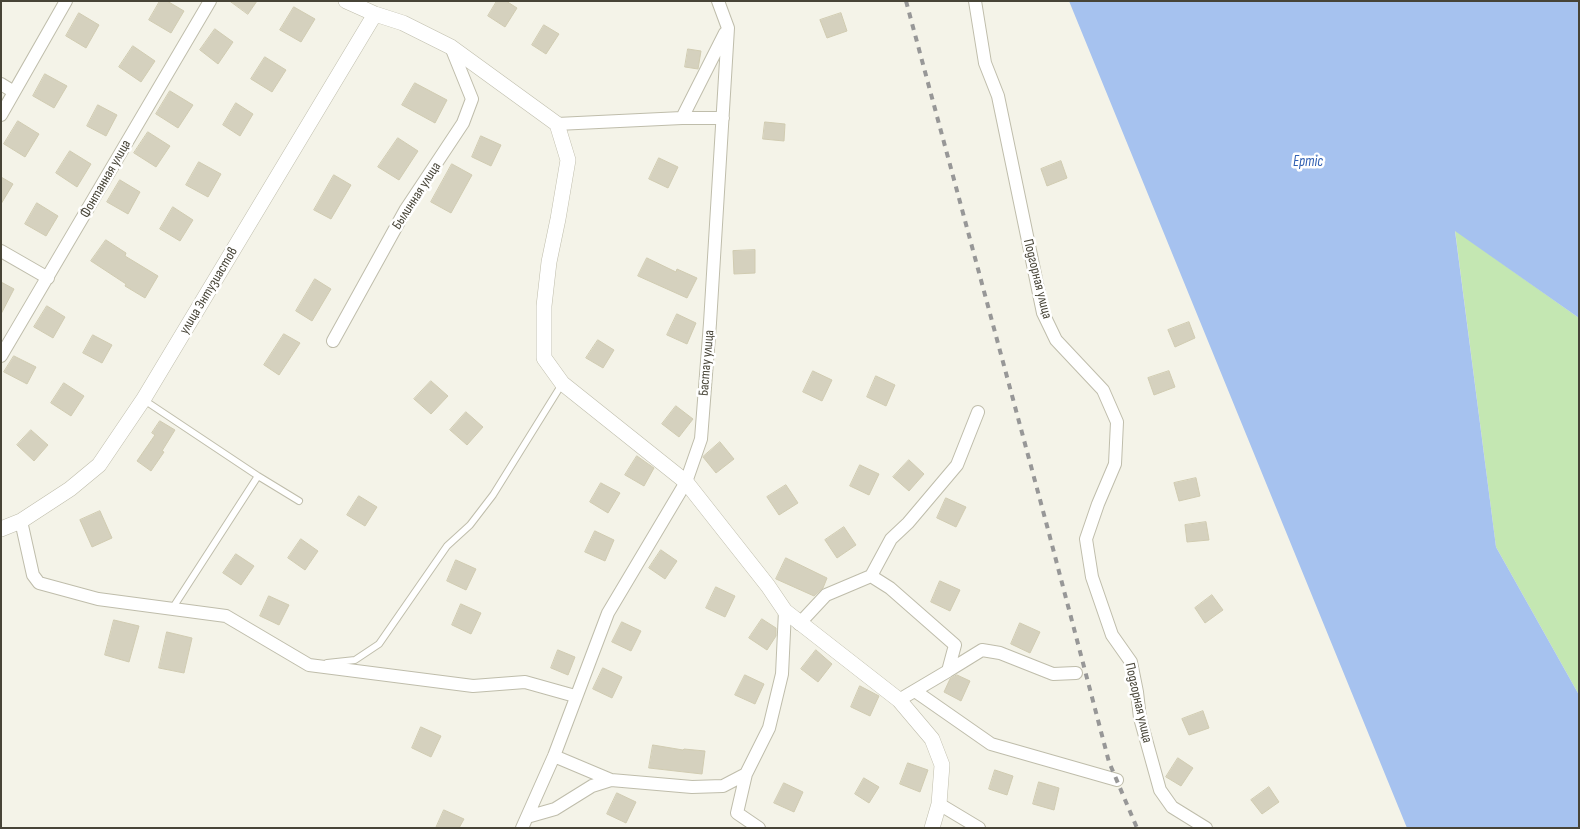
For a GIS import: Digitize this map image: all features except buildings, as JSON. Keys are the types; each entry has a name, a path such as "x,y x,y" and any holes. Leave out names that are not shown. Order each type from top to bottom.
{"street":[{"path":"1,115 66,1"},
{"name":"Фонтанная улица","path":"1,356 210,1"},
{"path":"346,1 375,14 403,23 451,48 557,124 568,160 549,262 544,306 544,358 562,383 686,482 768,586 785,611 799,624 899,700 932,739 942,765 939,804 932,828"},
{"name":"Бастау улица","path":"524,823 554,756 575,696 608,613 686,482 701,439 728,28 718,1"},
{"name":"Подгорная улица","path":"975,1 985,63 998,96 1043,314 1056,340 1104,390 1117,422 1115,464 1086,539 1092,577 1112,635 1131,662 1140,718 1160,790 1172,807 1206,828"},
{"name":"улица Энтузиастов","path":"1,529 21,521 70,489 99,465 143,400 375,14"},
{"path":"682,118 728,28"},
{"name":"Былинная улица","path":"333,341 406,209 463,123 472,99 451,48"},
{"path":"1,84 14,92"},
{"path":"557,124 723,118"},
{"path":"1,251 48,278"},
{"path":"799,624 826,595 872,576 891,539 908,523 957,465 978,412"},
{"path":"21,521 33,575 39,583 98,599 226,616 309,665 473,686 525,682 575,696"},
{"path":"872,576 890,588 955,645 948,671"},
{"path":"759,828 737,813 746,774 769,728 782,674 785,611"},
{"path":"899,700 982,650 1000,653 1053,674 1076,672"},
{"path":"915,691 991,744 1117,780"},
{"path":"554,756 611,780 692,787 723,786 746,774"},
{"path":"524,823 555,808 592,786 611,780"},
{"path":"939,804 979,828"}],"lane":[{"path":"309,665 355,660 379,644 448,546 470,525 493,496 562,383"},
{"path":"143,400 299,501"},
{"path":"172,610 258,476"}],"green space":[{"path":"1455,230 1579,318 1579,695 1496,547"}],"water":[{"name":"Ертіс","path":"1069,1 1579,1 1579,318 1455,231 1496,547 1579,695 1579,828 1407,828"}],"railway":[{"path":"906,1 1109,762 1137,828"}]}
